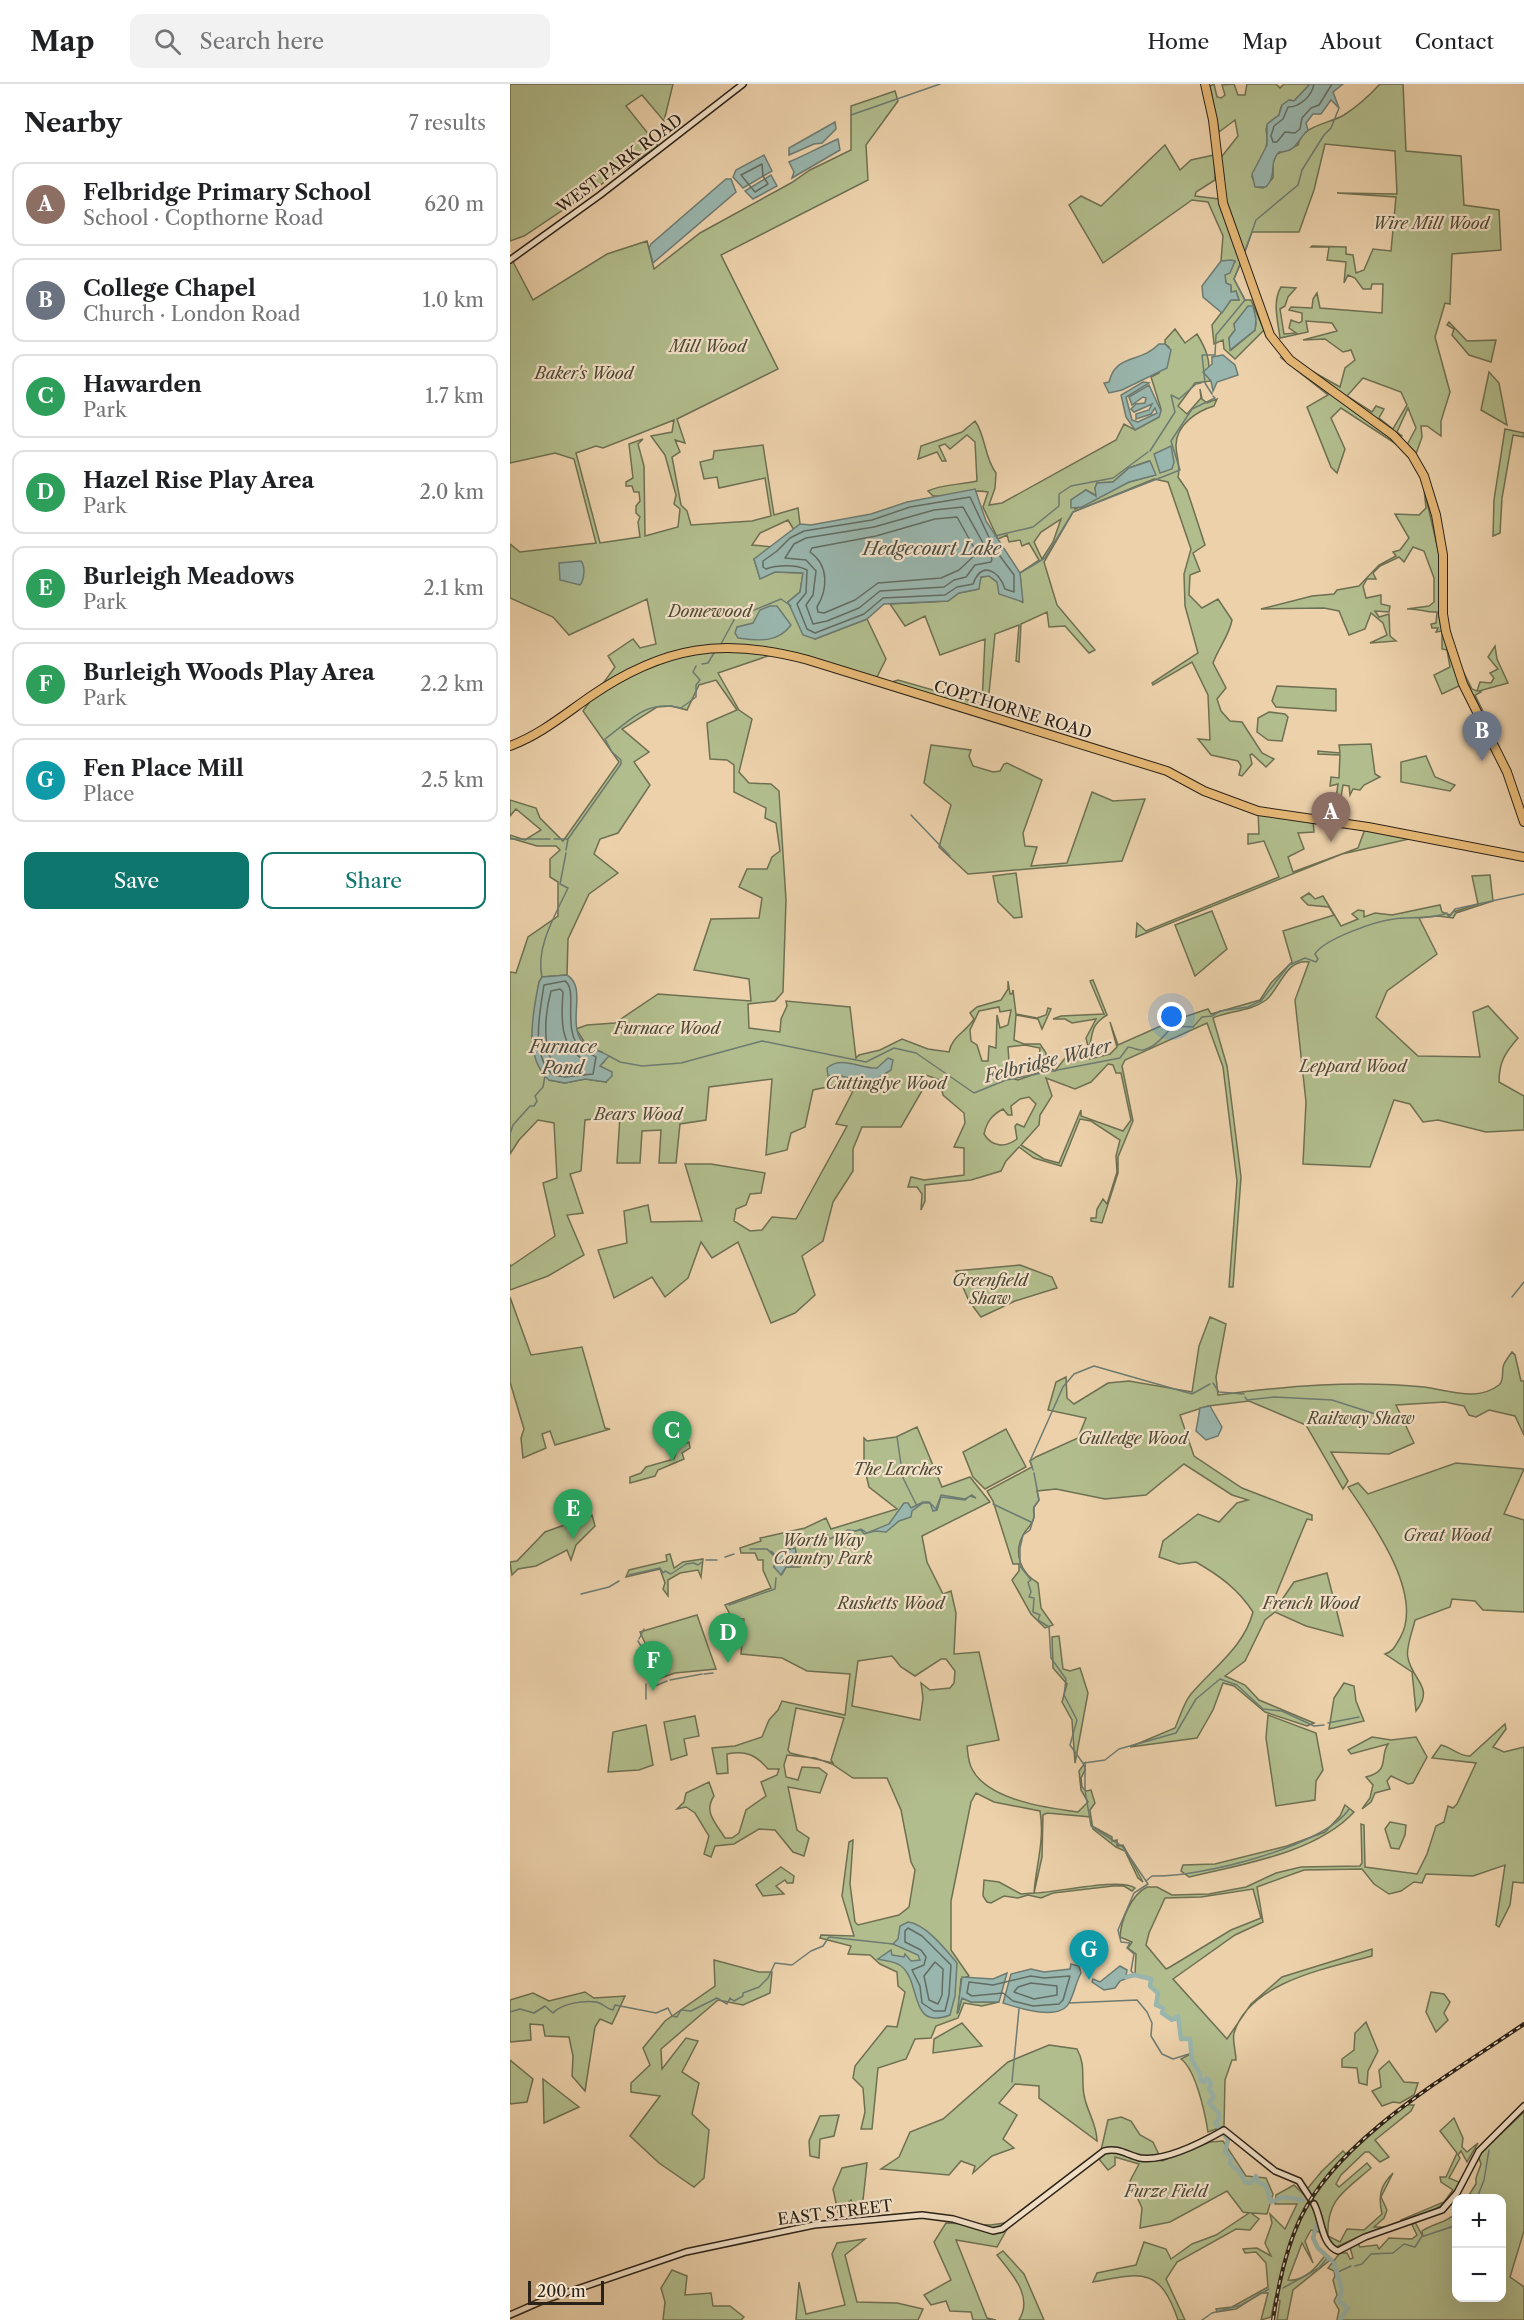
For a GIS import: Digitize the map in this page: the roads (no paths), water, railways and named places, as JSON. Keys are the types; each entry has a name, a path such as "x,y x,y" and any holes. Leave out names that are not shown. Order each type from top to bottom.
{"highway":[{"path":"1205,84 1214,120 1224,203 1270,335 1282,354 1393,435 1412,455 1424,476 1436,515 1443,555 1443,614 1446,632 1463,684 1507,772 1524,822"},
{"name":"COPTHORNE ROAD","path":"510,746 545,729 624,675 645,664 680,653 711,648 758,649 808,660 1167,771 1204,791 1252,810 1368,827 1524,857"}],"main road":[{"name":"WEST PARK ROAD","path":"510,260 600,195 743,84"},
{"path":"1314,2205 1321,2219 1326,2239 1333,2249 1338,2251 1365,2237 1442,2210 1457,2193 1479,2151 1524,2106"},
{"name":"EAST STREET","path":"510,2315 542,2301 686,2252 814,2225 922,2215 953,2219 993,2231 1002,2229 1104,2151 1111,2149 1142,2158 1171,2154 1227,2130 1275,2170 1299,2181 1310,2198"}],"water":[{"path":"1310,84 1343,84 1333,92 1339,108 1331,100 1321,114 1313,114 1306,123 1308,130 1296,145 1290,150 1279,152 1276,156 1270,182 1266,187 1255,187 1252,174 1267,145 1267,124 1279,115 1282,105 1289,100 1294,101"},
{"path":"835,122 836,129 822,143 789,155 789,148"},
{"path":"838,139 840,150 792,178 794,172 789,162"},
{"path":"764,155 772,171 743,188 733,177 736,170"},
{"path":"771,175 777,186 753,199 745,191"},
{"path":"726,179 731,179 736,192 653,263 649,248 651,244"},
{"path":"1221,261 1235,261 1230,273 1225,275 1226,283 1231,285 1231,292 1236,291 1239,300 1231,300 1222,313 1203,297 1202,286"},
{"path":"1248,306 1253,306 1256,319 1255,330 1230,350 1229,338 1235,330 1234,324"},
{"path":"1159,344 1165,344 1171,350 1167,368 1122,390 1109,393 1104,383 1109,382 1117,367 1152,350"},
{"path":"1223,355 1235,365 1238,375 1217,382 1213,391 1211,381 1203,372 1212,364 1212,357"},
{"path":"1143,382 1149,383 1126,397 1132,420 1138,422 1157,413 1155,408 1151,414 1136,419 1136,414 1149,410 1152,404 1134,412 1131,409 1136,404 1145,403 1146,398 1143,397 1132,405 1129,397 1149,385 1161,411 1159,417 1135,430 1126,417 1121,395"},
{"path":"1171,446 1174,462 1172,469 1160,473 1154,454"},
{"path":"1150,461 1156,475 1129,482 1082,507 1071,508 1071,500 1086,490 1096,496 1097,483 1113,482 1129,468"},
{"name":"Hedgecourt Lake","path":"975,489 986,521 1020,573 1023,602 999,594 997,582 989,576 981,577 979,589 959,593 948,601 884,604 867,619 815,639 803,635 788,602 800,592 803,573 775,572 760,579 754,559 800,524 811,525 871,514 907,502"},
{"path":"581,561 584,573 580,585 560,580 559,563"},
{"path":"777,606 791,625 786,631 768,639 738,638 735,633 737,627 753,623 760,610"},
{"name":"Furnace Pond","path":"567,975 573,981 576,990 577,1030 581,1039 588,1047 609,1056 600,1066 612,1072 612,1076 606,1082 585,1079 565,1083 549,1080 536,1059 532,1034 539,982 542,977"},
{"path":"888,1058 893,1060 891,1070 869,1084 838,1075 828,1076 827,1068 833,1064 845,1063 877,1068"},
{"path":"1210,1406 1222,1427 1218,1436 1206,1440 1196,1431 1200,1408"},
{"path":"941,1495 965,1499 969,1496 965,1500 941,1497 937,1510 933,1511 930,1503 936,1509"},
{"path":"923,1502 930,1503 923,1503 912,1511 911,1517 899,1521 886,1532 875,1531 864,1534 861,1530 855,1531 861,1529 867,1533 889,1524 904,1503 908,1503 911,1508"},
{"path":"795,1548 797,1558 803,1560 804,1565 786,1567 781,1575 774,1567 776,1558 767,1549 778,1557 784,1550"},
{"path":"908,1922 929,1932 957,1963 955,1996 950,2015 937,2018 928,2016 922,2011 912,1983 901,1966 878,1959 891,1950 892,1955 904,1957 905,1954 911,1961 920,1960 918,1955 893,1944 898,1939 900,1926"},
{"path":"1071,1964 1079,1966 1081,1973 1071,1999 1064,2009 1056,2012 1037,2012 1003,2003 1011,1974 1031,1969 1044,1972 1070,1969"},
{"path":"1120,1966 1127,1970 1126,1976 1130,1977 1120,1981 1115,1988 1104,1990 1092,1982 1093,1979 1100,1982"},
{"path":"1007,1973 999,2002 971,2002 962,1998 957,2014 962,1977 993,1979"}],"waterway":[{"path":"851,115 940,84"},
{"path":"1246,249 1256,220 1298,185 1302,170 1331,128 1339,108"},
{"path":"1212,394 1205,383 1202,355 1215,355 1216,335 1245,300 1234,279 1240,264"},
{"path":"1150,451 1175,412 1171,395 1179,399 1196,384 1201,383"},
{"path":"1020,573 1045,558 1073,512 1180,470 1171,441 1192,409 1215,398 1213,396"},
{"path":"995,536 1033,527 1059,506 1059,494 1071,486 1113,478 1148,452"},
{"path":"721,644 735,618 781,599 791,606"},
{"path":"702,664 708,663 714,653"},
{"path":"566,850 568,839 621,764 621,760 612,752 605,739 631,718 648,709 658,706 681,708 696,697 696,685 700,680 693,672 696,666"},
{"path":"911,815 950,856"},
{"path":"510,839 550,839"},
{"path":"554,839 568,839"},
{"path":"542,977 541,954 544,943 568,888 560,884 566,853"},
{"name":"Felbridge Water","path":"609,1056 620,1062 642,1066 681,1063 762,1041 866,1062 894,1048 916,1053 974,1093 1006,1080 1120,1058 1128,1047 1141,1050 1151,1047 1172,1026 1193,1027 1202,1017 1212,1016 1220,1011 1248,1007 1261,1001 1289,965 1305,958 1316,962 1318,959 1315,954 1320,948 1363,927 1394,919 1428,917 1447,913 1449,917 1455,909 1524,894"},
{"path":"510,1134 513,1125 530,1106 534,1106 537,1101 535,1096 543,1087 545,1076"},
{"path":"1512,1297 1524,1282"},
{"path":"1033,1470 1030,1461 1063,1387 1074,1374 1094,1366 1192,1394 1210,1384"},
{"path":"1213,1383 1219,1392 1244,1394"},
{"path":"1245,1397 1247,1400 1274,1397 1332,1400 1388,1418"},
{"path":"897,1437 903,1478 917,1506"},
{"path":"1034,1473 1039,1500 1034,1507 1030,1530 1023,1535 1020,1566 1031,1580 1028,1582 1031,1592 1029,1597 1034,1598 1033,1612 1040,1615 1038,1620 1049,1627 1051,1658 1066,1679 1064,1695 1077,1720 1070,1745 1085,1766 1085,1790 1091,1826 1123,1847 1146,1881"},
{"path":"993,1504 1031,1522"},
{"path":"790,1549 809,1537 816,1537 819,1541 827,1535 830,1539 848,1530 856,1531"},
{"path":"750,1549 767,1549"},
{"path":"725,1557 734,1554"},
{"path":"706,1560 717,1560"},
{"path":"629,1575 660,1568 663,1573 665,1571 671,1574 686,1564 698,1565 702,1562"},
{"path":"729,1605 775,1589 776,1578"},
{"path":"581,1594 609,1587 619,1581"},
{"path":"639,1639 644,1629"},
{"path":"638,1641 641,1646"},
{"path":"643,1647 646,1672"},
{"path":"704,1674 713,1673"},
{"path":"670,1680 702,1674"},
{"path":"650,1676 650,1681"},
{"path":"1084,1763 1105,1760 1119,1749 1176,1733 1196,1699 1220,1679 1237,1685 1263,1709 1282,1711 1314,1726 1324,1725"},
{"path":"655,1686 667,1681"},
{"path":"646,1684 646,1699"},
{"path":"1328,1723 1359,1717"},
{"path":"1135,1975 1131,1971 1134,1954 1127,1948 1130,1943 1121,1942 1118,1930 1134,1893 1148,1884 1146,1881 1152,1876 1198,1872 1258,1858 1314,1836 1335,1823 1349,1809"},
{"path":"510,2012 520,2009 534,2013 545,2006 553,2013 567,2005 591,2002 613,2010 615,2005 656,2013 668,2008 672,2016 677,2017 681,2010 691,2011 717,1998 727,2004 730,1998 734,2001 743,1996 743,1993 759,1987 768,1978 775,1963 792,1965 811,1951 823,1946 829,1937 893,1944"},
{"path":"1126,1977 1135,1975 1151,1979 1150,1986 1158,1993 1156,2005 1163,2008 1162,2013 1172,2020 1178,2016 1181,2039 1190,2039 1192,2060 1200,2074 1201,2081 1205,2082 1207,2078 1211,2083 1209,2089 1214,2097 1209,2103 1219,2113 1219,2119 1215,2123 1220,2129"},
{"path":"1069,2003 1137,2000 1147,2012 1152,2023 1151,2036 1162,2054 1173,2059 1192,2053"},
{"path":"1012,2082 1019,2009"},
{"path":"1223,2133 1228,2140 1225,2152 1231,2158 1230,2164 1239,2171 1245,2182 1251,2183 1256,2176 1258,2182 1266,2186 1271,2202 1283,2197 1303,2200"},
{"path":"1479,2194 1484,2180 1489,2150"},
{"path":"1318,2220 1313,2238 1318,2248 1331,2260"},
{"path":"1424,2236 1452,2227"},
{"path":"1355,2266 1362,2264 1371,2254 1393,2253 1404,2244 1415,2247 1422,2236"},
{"path":"1283,2288 1319,2268 1328,2257"},
{"path":"1334,2263 1342,2290 1339,2301 1348,2308 1340,2320"},
{"path":"1338,2272 1351,2266"},
{"path":"1202,2320 1212,2313 1241,2305 1269,2289"}],"railway":[{"path":"1273,2320 1283,2269 1300,2219 1318,2189 1341,2161 1368,2135 1431,2086 1524,2024"}],"place":[{"name":"College Chapel","path":"1482,761"},
{"name":"Felbridge Primary School","path":"1331,842"},
{"name":"Hawarden","path":"672,1461"},
{"name":"Burleigh Meadows","path":"573,1539"},
{"name":"Hazel Rise Play Area","path":"728,1663"},
{"name":"Burleigh Woods Play Area","path":"653,1691"},
{"name":"Fen Place Mill","path":"1089,1980"}],"park label":[{"name":"Wire Mill Wood","path":"1431,223"},
{"name":"Mill Wood","path":"708,346"},
{"name":"Baker's Wood","path":"584,373"},
{"name":"Domewood","path":"710,611"},
{"name":"Furnace Wood","path":"667,1028"},
{"name":"Leppard Wood","path":"1353,1066"},
{"name":"Cuttinglye Wood","path":"886,1083"},
{"name":"Bears Wood","path":"638,1114"},
{"name":"Greenfield Shaw","path":"990,1289"},
{"name":"Railway Shaw","path":"1361,1418"},
{"name":"Gulledge Wood","path":"1133,1438"},
{"name":"The Larches","path":"898,1469"},
{"name":"Great Wood","path":"1447,1535"},
{"name":"Worth Way Country Park","path":"823,1549"},
{"name":"Rushetts Wood","path":"891,1603"},
{"name":"French Wood","path":"1311,1603"},
{"name":"Furze Field","path":"1166,2191"}]}
